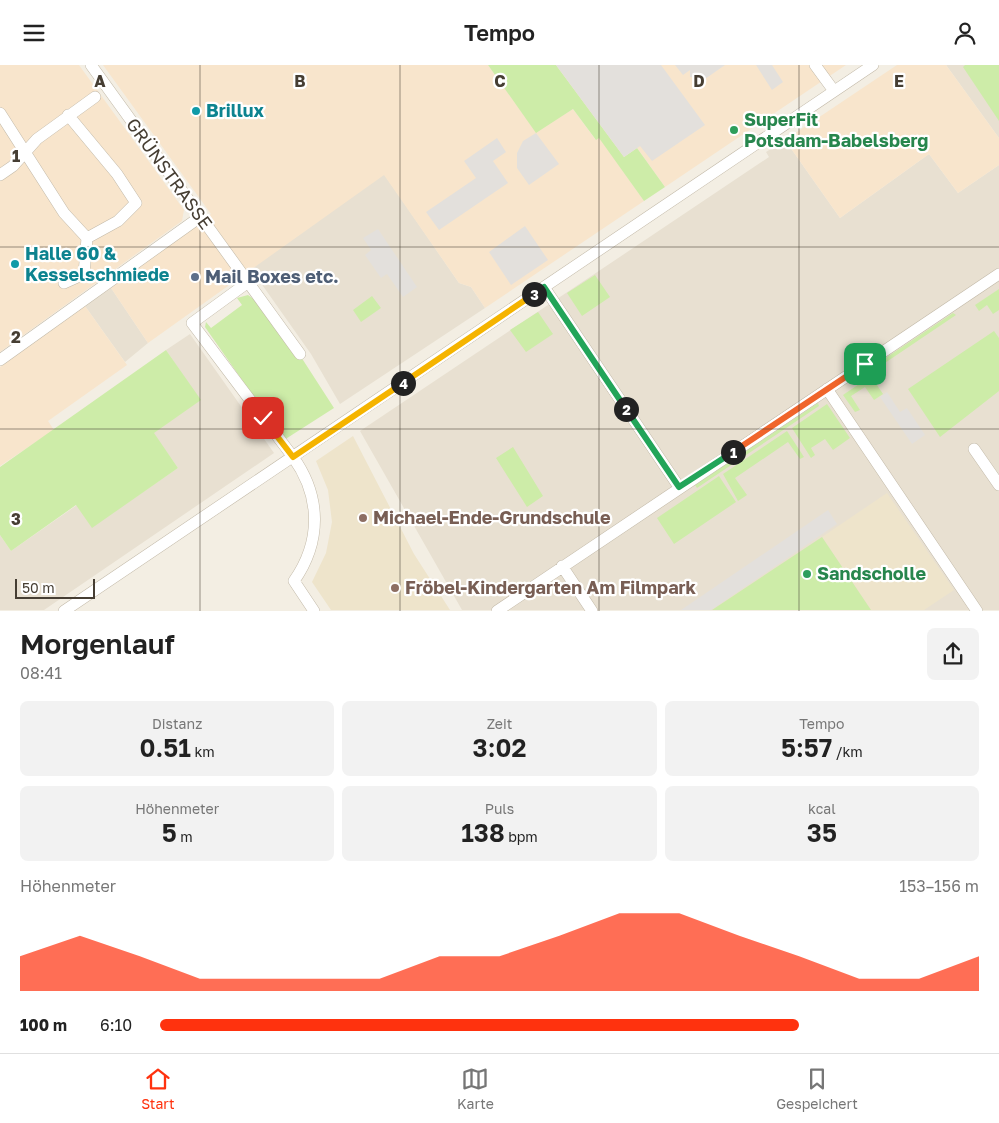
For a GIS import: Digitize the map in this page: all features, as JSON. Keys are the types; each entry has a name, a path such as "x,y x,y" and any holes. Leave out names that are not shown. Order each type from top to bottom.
{"street":[{"name":"GRÜNSTRASSE","path":"91,65 300,354"},
{"path":"815,65 834,91"},
{"path":"64,611 873,65"},
{"path":"0,175 13,166 36,139 95,97"},
{"path":"0,113 64,213 87,238 84,274 64,283"},
{"path":"68,115 117,174 136,203 118,221 87,238"},
{"path":"0,360 200,217"},
{"path":"496,611 999,274"},
{"path":"247,283 192,323 293,457 310,486 316,519 315,533 309,555 294,581 314,611"},
{"path":"544,287 679,487"},
{"path":"827,389 977,611"},
{"path":"974,449 999,485"},
{"path":"562,566 592,611"}],"shaded area":[{"path":"0,65 79,65 184,210 182,221 0,352"},
{"path":"103,65 488,65 536,132 573,109 595,139 599,137 644,201 485,308 471,287 459,283 384,175 148,343 111,288 211,214"},
{"path":"556,65 846,65 665,187 637,148 624,157"},
{"path":"556,65 661,65 705,125 652,161 640,146 624,157"},
{"path":"675,65 725,65 705,79 690,77 690,70 683,75"},
{"path":"756,65 772,65 783,82 772,90"},
{"path":"897,65 946,65 999,138 999,165 958,193 929,154 840,218 785,140"},
{"path":"946,65 999,65 999,138"},
{"path":"536,133 559,164 529,185 517,168 517,153 523,141"},
{"path":"497,138 506,152 493,161 508,183 439,230 426,212 476,178 464,161"},
{"path":"785,140 840,218 929,154 958,193 999,165 999,610 462,610 360,431 769,157 766,152"},
{"path":"384,174 459,283 471,287 485,308 340,404 311,354 251,269"},
{"path":"525,226 548,260 511,285 489,252"},
{"path":"378,229 417,287 403,297 387,274 381,278 365,255 371,250 363,238"},
{"path":"111,288 148,343 125,362 85,306"},
{"path":"85,306 127,365 48,421 54,430 0,466 0,367"},
{"path":"190,334 274,453 44,610 0,610 0,535 11,551 77,505 92,527 178,468 153,433 200,400 166,350"},
{"path":"887,392 900,412 907,408 925,435 912,444 880,397"},
{"name":"Michael-Ende-Grundschule","path":"353,436 414,554 450,610 331,610 312,582 326,553 332,522 328,490 316,461"},
{"path":"887,493 954,590 924,610 871,610 822,537"},
{"path":"828,510 837,524 711,610 681,610"}],"green space":[{"path":"488,65 556,65 624,157 637,148 665,187 644,201 599,138 596,140 573,109 536,133"},
{"path":"965,65 999,65 999,121 963,67"},
{"path":"595,275 610,297 582,316 567,293"},
{"path":"999,289 999,310 993,314 987,305 979,311 975,305"},
{"path":"248,295 259,303 303,360 334,408 284,440 205,327 206,322 211,328 242,305 237,298"},
{"path":"372,296 381,308 361,322 353,310"},
{"path":"538,312 553,334 526,352 510,330"},
{"path":"953,313 956,315 873,371 872,367"},
{"path":"994,331 999,338 999,391 940,437 908,389"},
{"path":"166,350 201,400 154,433 178,468 92,528 76,505 11,551 0,535 0,467"},
{"path":"871,376 883,394 874,400 865,387 851,396 860,410 855,412 843,395"},
{"path":"818,403 819,406 697,488 695,485"},
{"path":"827,404 850,438 833,450 825,439 811,448 815,455 811,458 792,428"},
{"path":"787,431 804,457 800,459 788,442 735,478 747,495 738,501 723,474"},
{"path":"513,447 543,496 527,507 496,458"},
{"path":"719,476 736,502 674,544 657,518"},
{"name":"Sandscholle","path":"822,537 871,610 712,610"}],"place":[{"name":"Brillux","path":"196,111"},
{"name":"SuperFit Potsdam-Babelsberg","path":"734,130"},
{"name":"Halle 60 & Kesselschmiede","path":"15,264"},
{"name":"Mail Boxes etc.","path":"195,277"},
{"name":"Michael-Ende-Grundschule","path":"363,518"},
{"name":"Sandscholle","path":"807,574"},
{"name":"Fröbel-Kindergarten Am Filmpark","path":"395,588"}],"route":[{"path":"263,418 293,457 544,287 679,487 865,364"}]}
